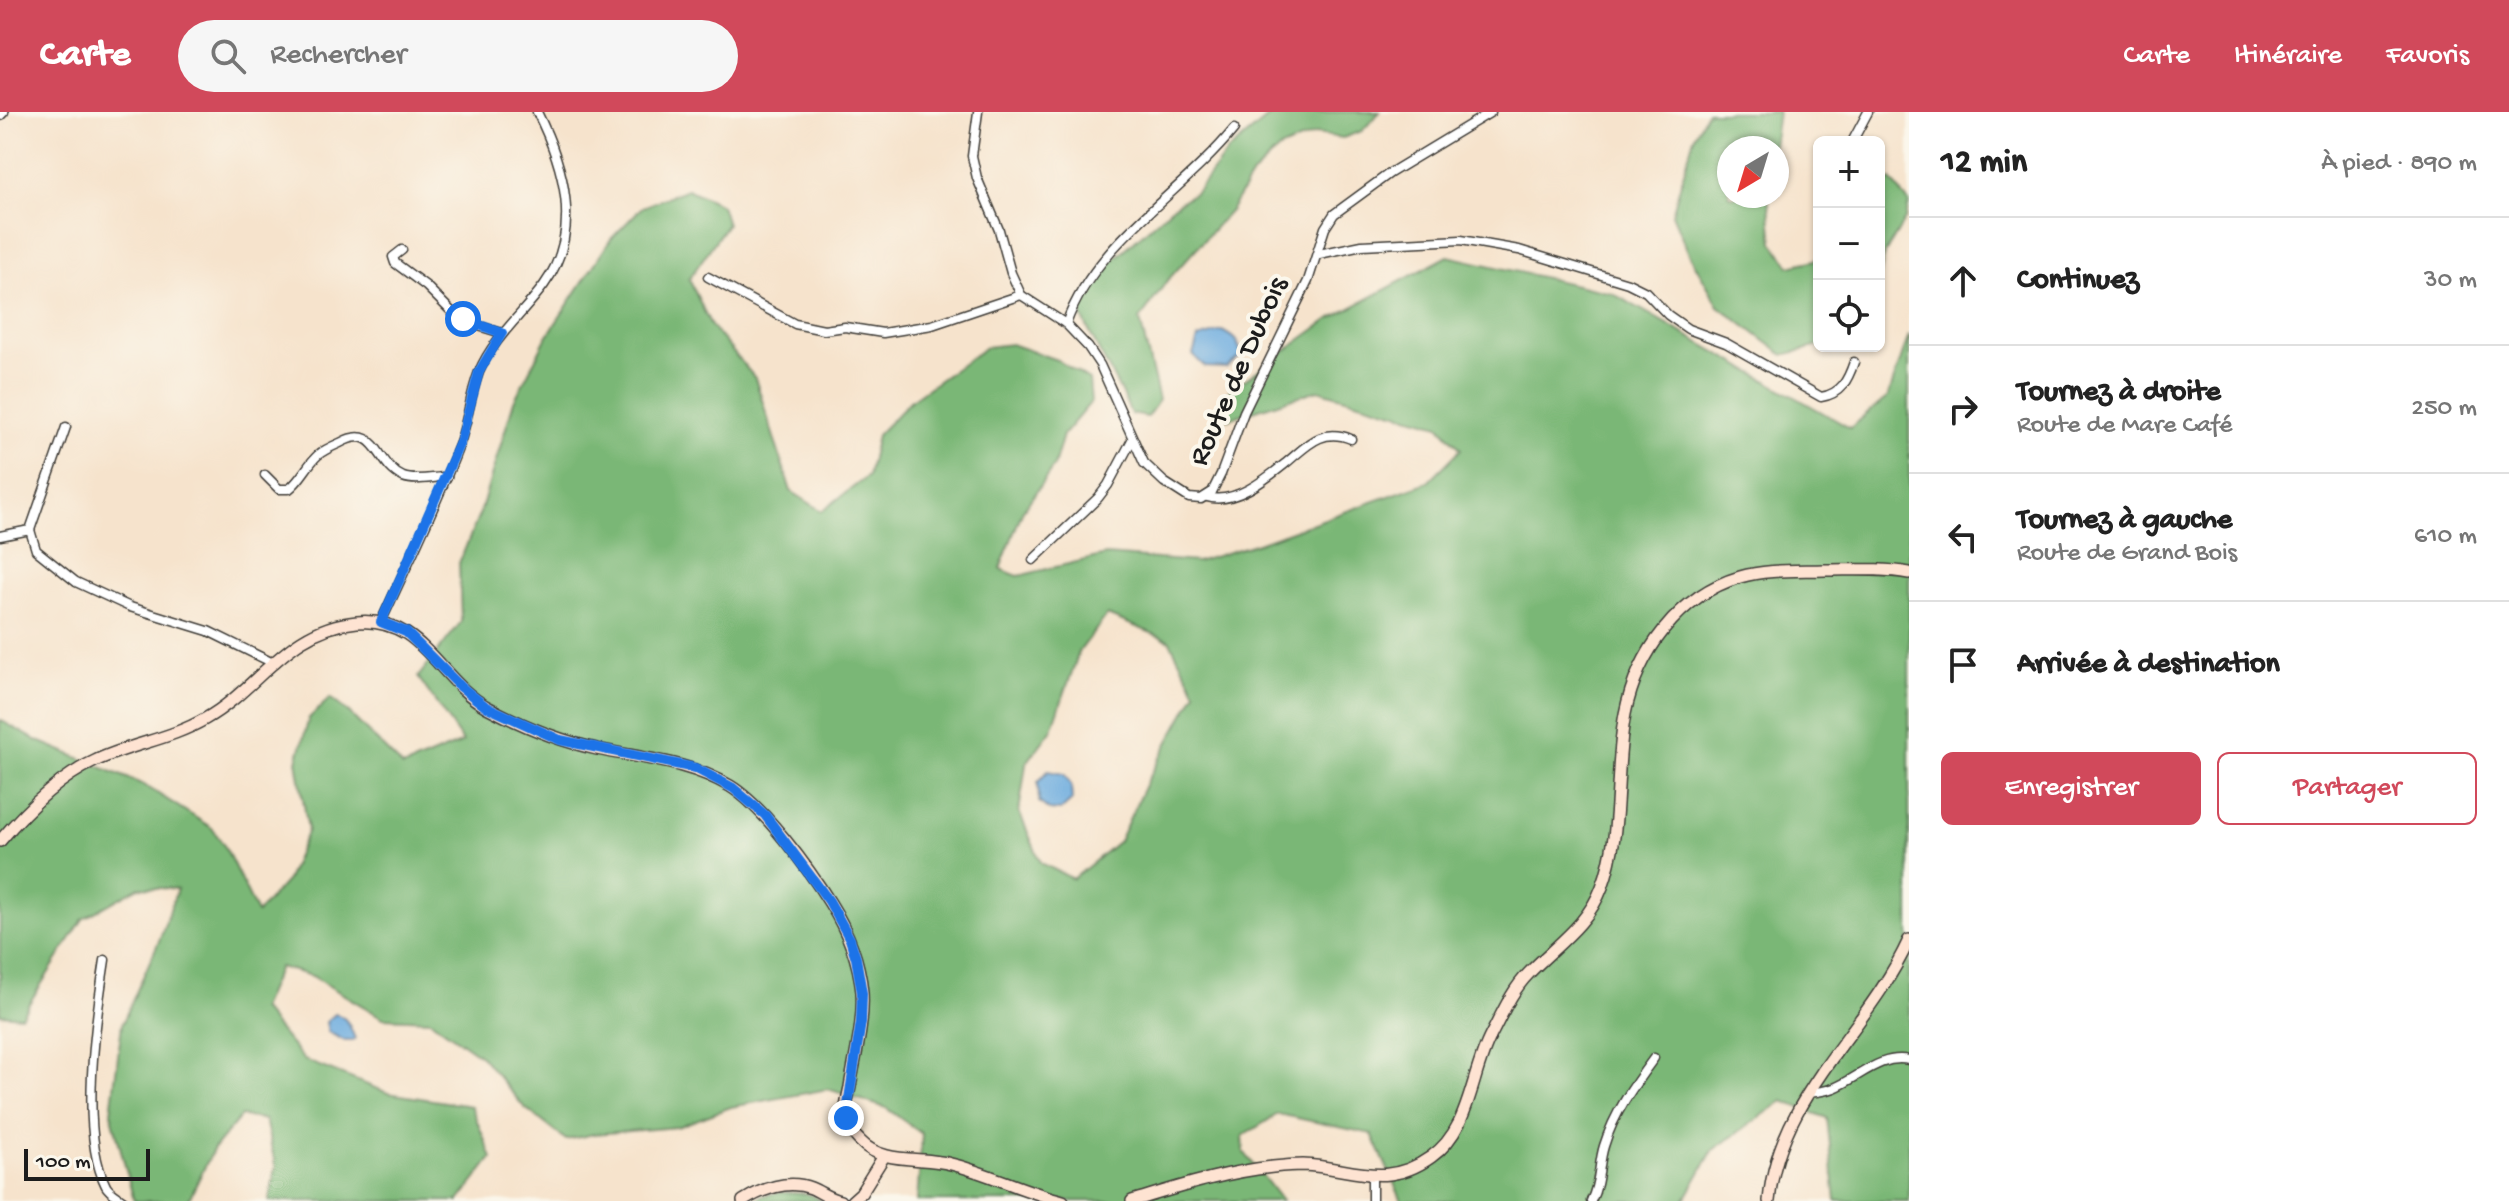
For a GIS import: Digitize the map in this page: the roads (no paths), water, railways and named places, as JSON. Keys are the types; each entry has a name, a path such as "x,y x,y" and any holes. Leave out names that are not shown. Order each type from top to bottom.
{"main road":[{"path":"1132,1201 1227,1173 1272,1167 1304,1165 1372,1177 1399,1173 1414,1168 1446,1144 1469,1099 1488,1040 1512,996 1527,974 1577,929 1602,888 1615,840 1623,732 1629,696 1639,668 1662,631 1685,609 1712,590 1741,577 1783,571 1889,569 1909,573"},
{"path":"0,841 25,812 77,771 96,760 205,719 238,696 271,662 302,640 355,622 381,622 406,632 460,686 485,706 560,740 695,768 733,788 765,815 829,901 850,939 862,993 861,1022 846,1118 859,1141 884,1156 949,1163 1063,1201"},
{"path":"1769,1201 1778,1149 1789,1123 1886,983 1909,940"},
{"path":"852,1201 861,1193 884,1156"},
{"path":"743,1201 770,1188 798,1185 810,1187 840,1201"}],"street":[{"path":"0,116 4,112"},
{"path":"381,622 447,477 461,440 479,372 502,333 545,284 559,259 566,226 565,181 537,112"},
{"path":"708,277 795,324 824,330 845,327 883,333 932,325 1021,295 977,178 972,156 978,112"},
{"name":"Route de Dubois","path":"1021,295 1066,324 1088,347 1100,365 1144,463 1164,482 1189,498 1207,497 1221,474 1244,412 1319,254 1325,228 1334,214 1390,173 1491,112"},
{"path":"1855,136 1868,112"},
{"path":"1066,324 1076,297 1094,270 1127,233 1213,155 1234,129"},
{"path":"1319,254 1362,245 1461,240 1519,250 1628,283 1646,292 1668,315 1688,329 1726,343 1821,397 1839,391 1854,362"},
{"path":"402,250 393,257 395,263 426,286 454,314 472,324 502,333"},
{"path":"66,427 30,530 36,550 76,582 130,607 208,631 271,662"},
{"path":"1207,497 1234,497 1286,463 1312,439 1339,435 1351,439"},
{"path":"265,475 279,489 289,489 317,456 343,441 362,436 399,475 415,479 447,477"},
{"path":"1033,560 1098,498 1132,440"},
{"path":"0,536 30,530"},
{"path":"105,960 95,1026 92,1081 94,1146 106,1188 124,1201"},
{"path":"1591,1201 1600,1179 1602,1151 1609,1128 1654,1058"},
{"path":"1809,1093 1831,1089 1879,1063 1898,1058 1909,1060"},
{"path":"1372,1177 1372,1201"}],"water":[{"path":"1222,331 1236,340 1241,356 1226,368 1205,367 1193,355 1198,338"},
{"path":"1048,771 1064,774 1071,785 1072,800 1060,811 1049,810 1039,802 1038,782"},
{"path":"335,1014 348,1023 355,1039 353,1041 345,1041 328,1032 326,1022"}]}
